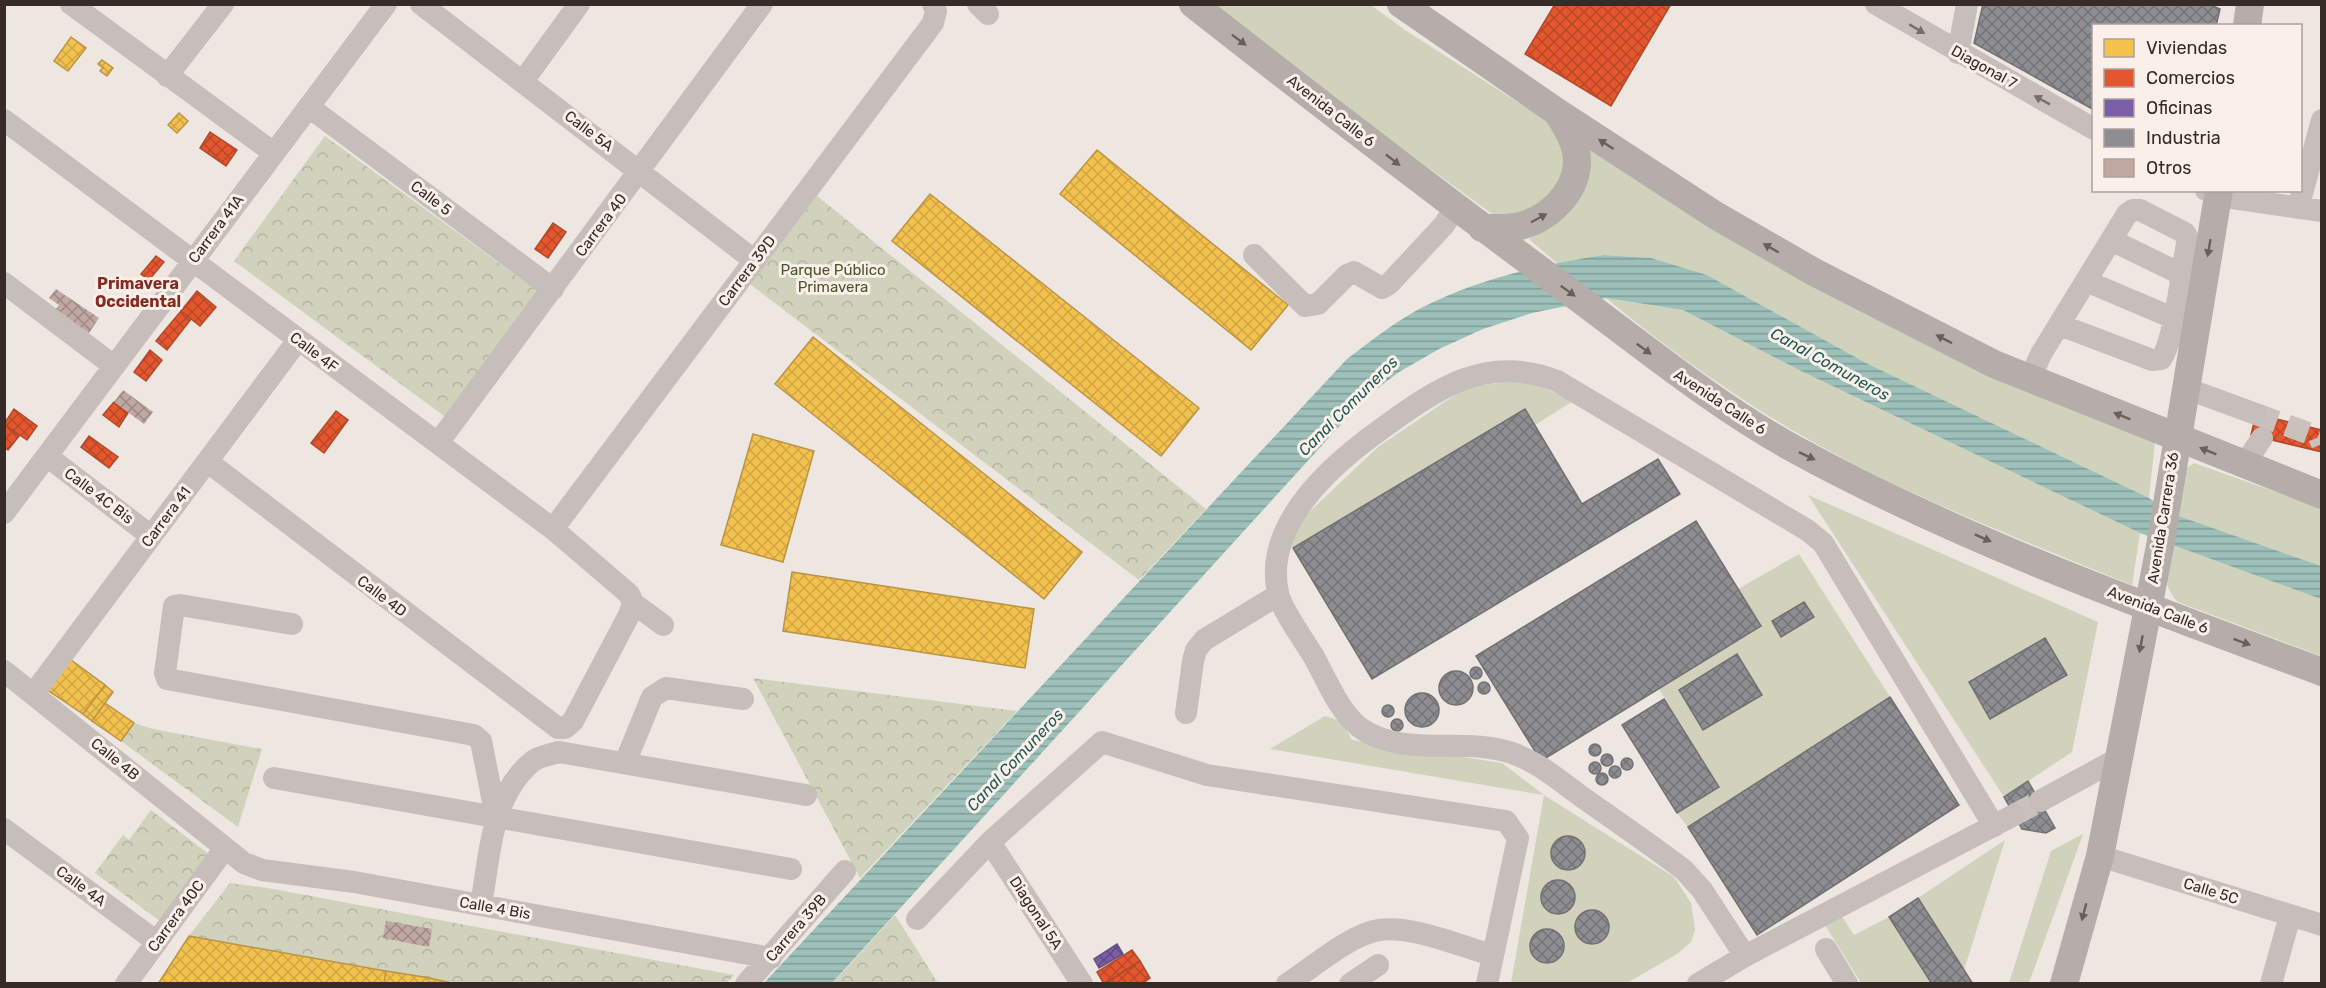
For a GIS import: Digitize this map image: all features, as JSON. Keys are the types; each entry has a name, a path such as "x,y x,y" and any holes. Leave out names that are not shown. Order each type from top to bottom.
{"main road":[{"name":"Avenida Calle 6","path":"1193,4 1455,208 1696,388 1795,450 1910,506 2148,608 2322,672"},
{"path":"1401,4 1557,112 1715,215 1814,272 1994,364 2322,495"},
{"path":"2247,24 2250,4"},
{"path":"1493,236 1548,213 1563,198 1573,183 1577,164 1573,141 1557,112"},
{"name":"Avenida Carrera 36","path":"2064,984 2100,856 2160,546 2214,192"}],"street":[{"path":"71,4 273,153"},
{"path":"167,76 223,4"},
{"name":"Carrera 41A","path":"4,513 386,4"},
{"name":"Calle 5A","path":"421,4 641,171 755,261"},
{"path":"523,81 579,4"},
{"name":"Carrera 40","path":"438,443 641,171 762,4"},
{"name":"Diagonal 7","path":"1876,4 2092,128"},
{"path":"1958,53 1967,4"},
{"name":"Carrera 39D","path":"553,529 933,23 935,8"},
{"name":"Calle 5","path":"309,107 553,289"},
{"name":"Calle 4F","path":"4,120 553,529 663,625"},
{"path":"2298,208 2322,120"},
{"path":"2214,192 2322,211"},
{"path":"1254,255 1305,306 1312,306 1318,304 1347,275 1354,272 1382,288 1389,284 1444,225 1455,208"},
{"path":"2030,379 2060,325 2127,214 2133,210 2140,210 2186,233 2188,239 2173,318 2161,359 2152,360 2060,325"},
{"path":"2111,240 2181,273"},
{"path":"2086,281 2173,318"},
{"path":"7,290 114,366"},
{"name":"Carrera 41","path":"34,693 298,340"},
{"path":"1745,956 1702,890 1684,870 1536,764 1488,746 1408,744 1379,737 1358,726 1343,707 1278,595 1275,572 1278,549 1292,514 1355,450 1421,402 1471,376 1494,371 1517,370 1538,373 1557,381 1807,530 1823,543 1994,826"},
{"path":"2185,388 2256,414"},
{"path":"2244,465 2262,438"},
{"name":"Calle 4C Bis","path":"47,456 152,536"},
{"name":"Calle 4D","path":"208,462 565,725 628,595"},
{"path":"1185,713 1196,650 1204,640 1278,595"},
{"path":"292,624 180,605 174,606 167,652 167,679 474,735 481,741 496,817"},
{"name":"Calle 4B","path":"4,671 225,848"},
{"path":"625,763 652,697 658,691 666,688 743,699"},
{"path":"917,919 990,842 1102,742 1207,775 1506,821 1518,838 1487,984"},
{"path":"481,905 496,817 520,775 535,759 559,752 806,795"},
{"path":"2040,801 2119,758"},
{"path":"274,778 791,869"},
{"path":"1698,984 1745,956 2014,815"},
{"name":"Calle 4A","path":"4,829 157,942"},
{"name":"Diagonal 5A","path":"990,842 1082,984"},
{"name":"Calle 4 Bis","path":"225,848 244,863 262,870 354,882 771,958"},
{"name":"Carrera 40C","path":"126,984 225,848"},
{"name":"Calle 5C","path":"2100,856 2322,925"},
{"name":"Carrera 39B","path":"746,984 845,871"},
{"path":"2271,984 2290,915"},
{"path":"1287,984 1358,938 1378,930 1401,929 1492,955"},
{"path":"1826,949 1847,984"},
{"path":"1350,984 1378,965"}],"green space":[{"path":"1216,5 1371,5 1405,30 1555,126 1568,171 1535,212 1498,218 1354,114"},
{"path":"325,136 543,295 448,419 234,261"},
{"path":"1583,145 2155,443 2149,498 1866,363 1707,275 1650,258 1604,255 1558,264 1529,239 1559,216"},
{"name":"Parque Público Primavera","path":"817,196 1206,509 1139,580 750,284"},
{"path":"1606,298 1683,310 1801,371 2140,533 2132,585 1959,514 1833,453 1767,415 1720,384 1673,351"},
{"path":"1514,381 1539,386 1573,401 1535,425 1525,409 1293,548 1285,535 1378,447 1469,387"},
{"path":"2194,463 2321,508 2321,566 2173,514 2185,469"},
{"path":"1808,495 2098,622 2072,752 2004,797"},
{"path":"2170,542 2321,599 2321,656 2178,602 2172,595 2167,582 2166,567"},
{"path":"1799,554 1890,697 1688,827 1677,813 1719,786 1659,689 1761,627 1738,589"},
{"path":"753,678 1017,711 860,878"},
{"path":"1325,716 1341,721 1352,740 1502,763 1544,795 1270,749"},
{"path":"134,723 153,729 262,749 238,827 121,741"},
{"path":"1544,795 1674,877 1691,903 1695,930 1691,942 1677,954 1627,983 1511,983"},
{"path":"151,810 210,855 160,921 95,873 123,835 129,840"},
{"path":"2083,834 2029,983 2009,983 2051,851"},
{"path":"2005,840 1964,970 1918,898"},
{"path":"230,883 268,888 734,975 726,984 457,983 189,936"},
{"path":"1828,912 1843,918 1854,935 1889,917 1932,983 1861,983 1820,917"},
{"path":"895,915 938,983 832,984"}],"water":[{"name":"Canal Comuneros","path":"1604,255 1651,258 1707,275 1866,363 2149,498 2173,514 2321,566 2321,599 2140,533 1801,371 1683,310 1606,298 1532,313 1483,329 1439,349 1399,372 1366,397 832,983 763,984 1347,359 1403,318 1467,288 1512,274"}],"building: Viviendas":[{"path":"71,37 86,48 68,71 54,61"},
{"path":"102,60 113,68 107,76 100,71 103,68 98,64"},
{"path":"179,113 188,121 177,133 168,125"},
{"path":"1097,150 1288,305 1251,350 1060,194"},
{"path":"930,194 1199,408 1161,456 892,241"},
{"path":"813,337 1082,552 1044,599 775,384"},
{"path":"753,434 814,451 783,562 721,545"},
{"path":"792,572 1034,609 1025,668 783,631"},
{"path":"67,657 105,685 83,714 43,687"},
{"path":"105,685 113,692 92,721 83,714"},
{"path":"105,703 134,723 121,741 92,721"},
{"path":"189,936 386,971 384,984 158,984"},
{"path":"386,971 424,977 457,984 384,984"}],"building: Comercios":[{"path":"1555,4 1671,4 1611,106 1525,54"},
{"path":"210,132 237,150 226,166 200,148"},
{"path":"553,223 566,232 548,258 535,249"},
{"path":"156,256 164,262 149,280 141,274"},
{"path":"197,291 216,307 200,326 181,311"},
{"path":"181,311 191,319 167,350 156,341"},
{"path":"150,350 162,360 146,381 134,372"},
{"path":"114,402 128,413 119,427 103,415"},
{"path":"14,409 37,426 27,440 4,424"},
{"path":"336,411 348,420 324,453 311,443"},
{"path":"2256,414 2322,430 2322,452 2251,435"},
{"path":"4,424 19,436 8,450 4,447"},
{"path":"89,436 118,457 109,468 81,447"},
{"path":"1132,950 1140,961 1104,984 1097,972"},
{"path":"1140,961 1150,978 1142,984 1105,984"}],"building: Oficinas":[{"path":"1117,944 1123,954 1099,968 1094,959"}],"building: Industria":[{"path":"1983,4 2208,4 2220,9 2216,24 2092,24 2092,109 1974,43"},
{"path":"1525,409 1582,504 1658,459 1680,494 1372,679 1293,548"},
{"path":"1696,521 1761,626 1541,761 1476,656"},
{"path":"1804,602 1814,617 1781,637 1772,621"},
{"path":"2045,638 2067,675 1990,719 1969,682"},
{"path":"1737,654 1762,695 1703,730 1679,690"},
{"path":"1478,667 1482,673 1478,679 1474,679 1470,671"},
{"path":"1456,671 1468,676 1473,688 1468,700 1456,705 1444,700 1439,688 1444,676"},
{"path":"1486,682 1490,688 1486,694 1482,694 1478,686"},
{"path":"1422,693 1434,698 1439,710 1434,722 1422,727 1410,722 1405,710 1410,698"},
{"path":"1890,697 1959,805 1757,935 1688,827"},
{"path":"1664,699 1719,787 1677,813 1622,725"},
{"path":"1390,705 1394,711 1390,717 1386,717 1382,709"},
{"path":"1399,719 1403,725 1399,731 1395,731 1391,723"},
{"path":"1597,744 1601,750 1597,756 1593,756 1589,748"},
{"path":"1609,754 1613,760 1609,766 1605,766 1601,758"},
{"path":"1629,758 1633,764 1629,770 1625,770 1621,762"},
{"path":"1597,762 1601,768 1597,774 1593,774 1589,766"},
{"path":"1617,766 1621,772 1617,778 1613,778 1609,770"},
{"path":"1604,773 1608,779 1604,785 1600,785 1596,777"},
{"path":"2028,781 2055,828 2046,833 2022,829 2004,797"},
{"path":"1568,836 1580,841 1585,853 1580,865 1568,870 1556,865 1551,853 1556,841"},
{"path":"1558,880 1570,885 1575,897 1570,909 1558,914 1546,909 1541,897 1546,885"},
{"path":"1918,898 1973,984 1932,984 1889,917"},
{"path":"1592,910 1604,915 1609,927 1604,939 1592,944 1580,939 1575,927 1580,915"},
{"path":"1547,929 1559,934 1564,946 1559,958 1547,963 1535,958 1530,946 1535,934"}],"building: Otros":[{"path":"56,289 99,318 89,333 55,310 59,305 49,298"},
{"path":"123,390 153,412 144,424 114,402"},
{"path":"386,921 432,929 429,947 383,938"}],"tunnel":[{"path":"2256,414 2319,437 2322,444"},
{"path":"2014,815 2040,801"}],"district":[{"name":"Primavera Occidental","path":"138,292"}]}
